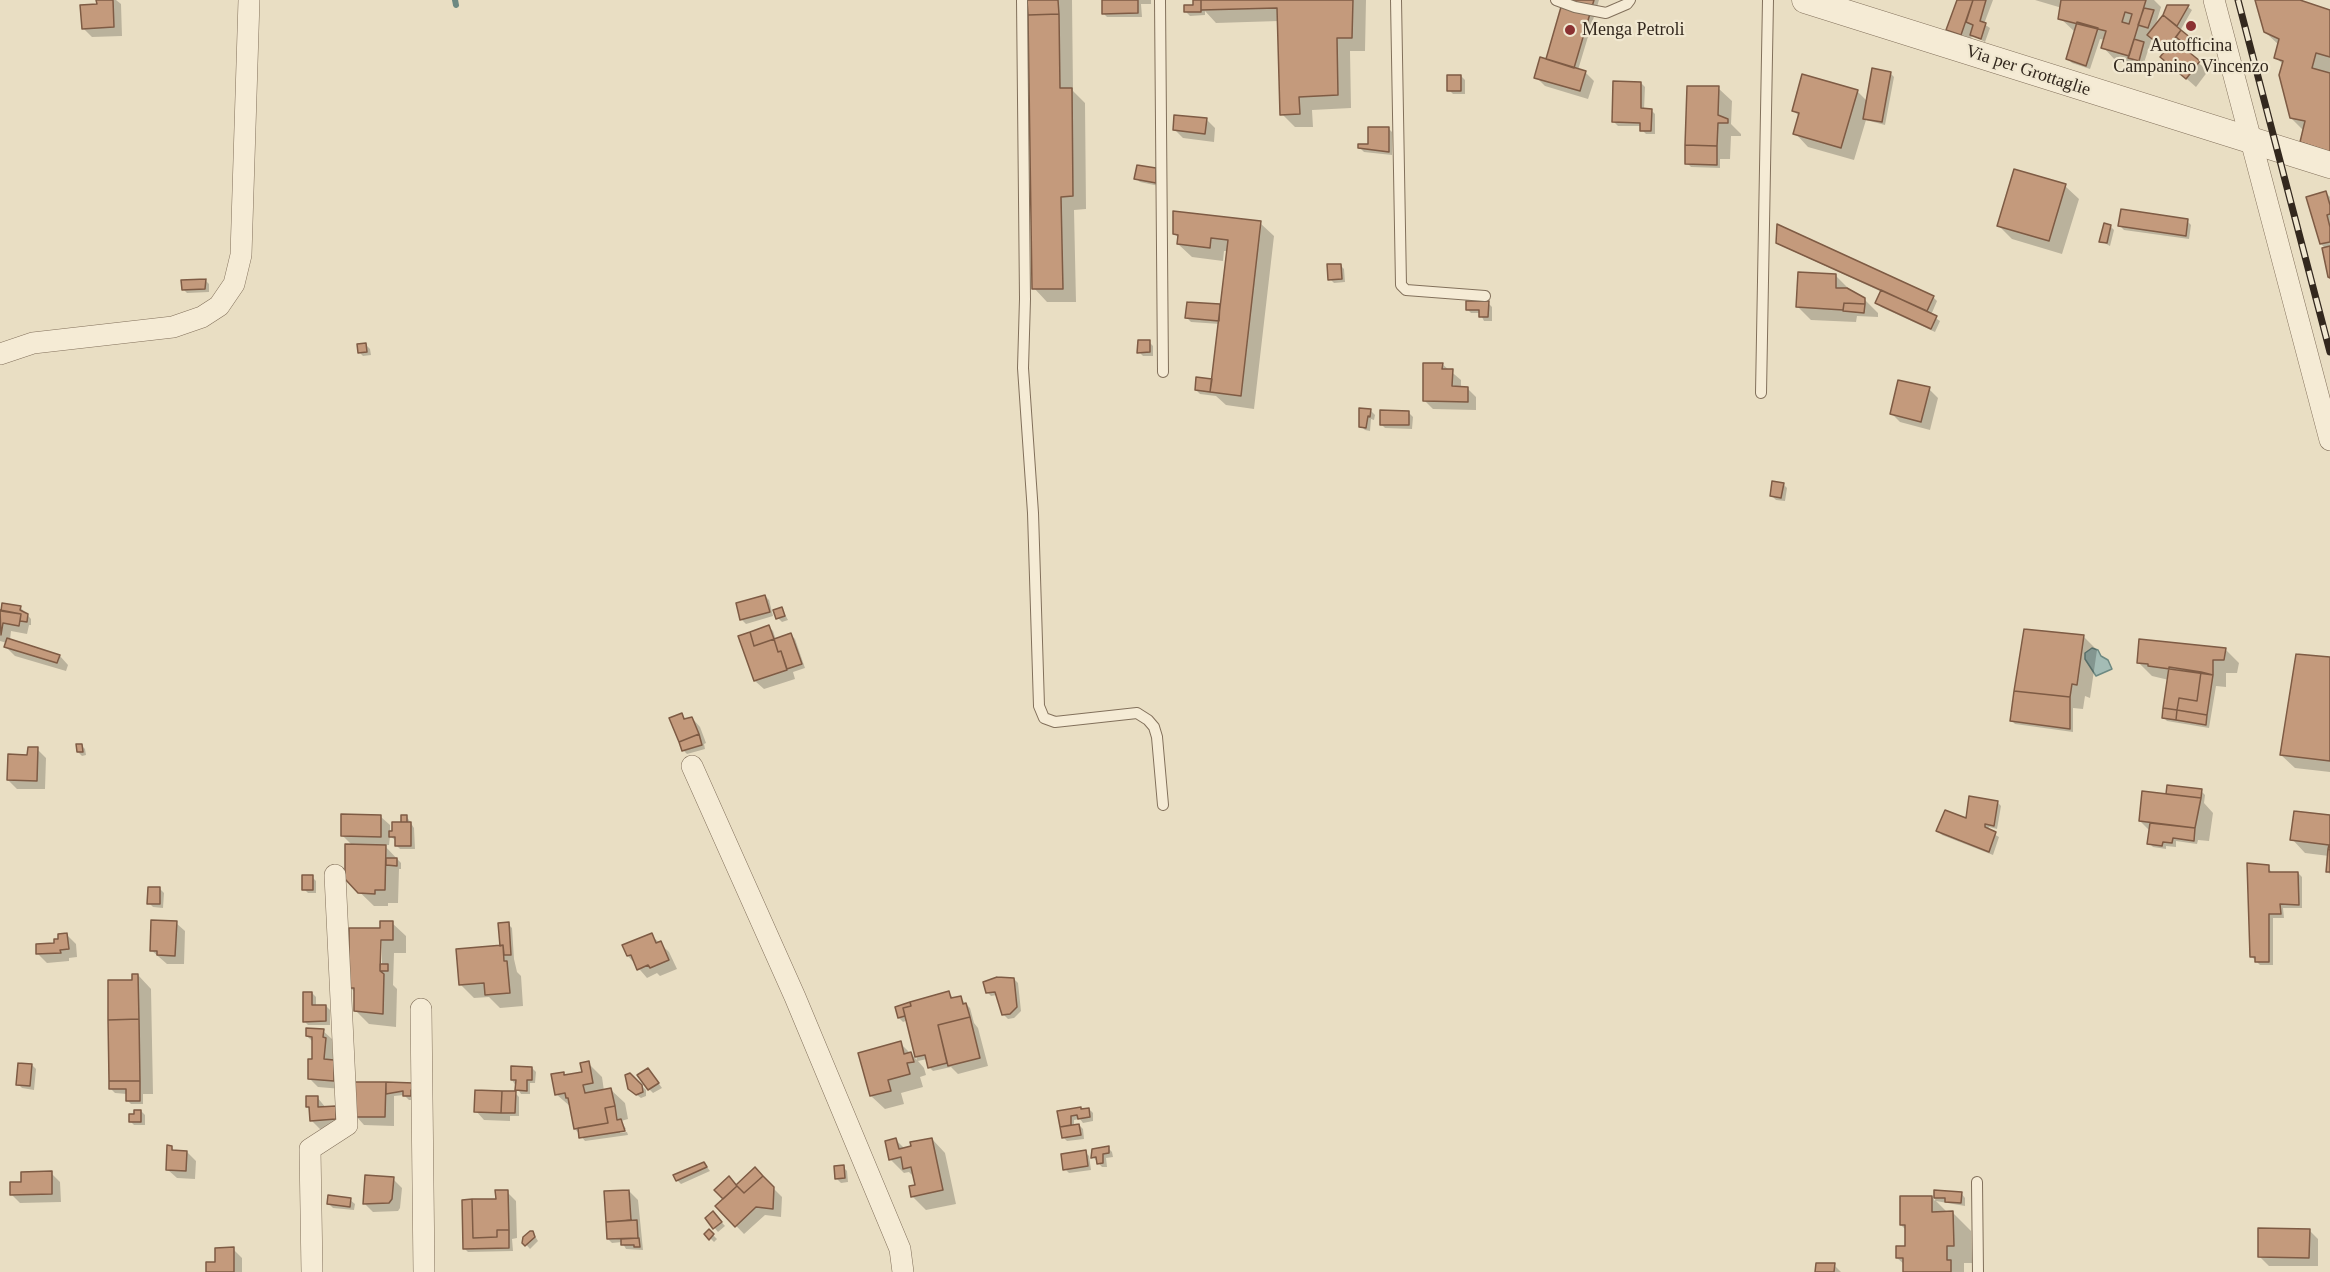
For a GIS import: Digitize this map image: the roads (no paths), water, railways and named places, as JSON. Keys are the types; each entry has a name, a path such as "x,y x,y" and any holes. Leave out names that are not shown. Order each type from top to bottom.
{"street":[{"path":"0,354 33,344 173,327 202,317 219,306 234,284 241,255 249,0"},
{"name":"Via per Grottaglie","path":"1805,0 2330,165"},
{"path":"2214,0 2330,440"},
{"path":"692,766 795,997 900,1250 903,1272"},
{"path":"312,1272 310,1149 347,1125 335,875"},
{"path":"421,1009 424,1272"}],"lane":[{"path":"1022,0 1025,299 1023,368 1033,513 1039,705 1044,718 1055,722 1137,713 1148,720 1155,727 1157,737 1163,805"},
{"path":"1160,0 1163,372"},
{"path":"1396,0 1401,285 1406,290 1485,296"},
{"path":"1556,0 1575,7 1606,13 1628,4 1630,0"},
{"path":"1761,393 1768,0"},
{"path":"1977,1182 1978,1272"}],"water":[{"path":"2092,648 2098,650 2101,656 2108,660 2112,669 2096,676 2085,659 2085,653"}],"waterway":[{"path":"455,0 456,5"}],"railway":[{"path":"2238,0 2330,352"}],"place":[{"name":"Autofficina Campanino Vincenzo","path":"2191,26"},
{"name":"Menga Petroli","path":"1570,30"}]}
